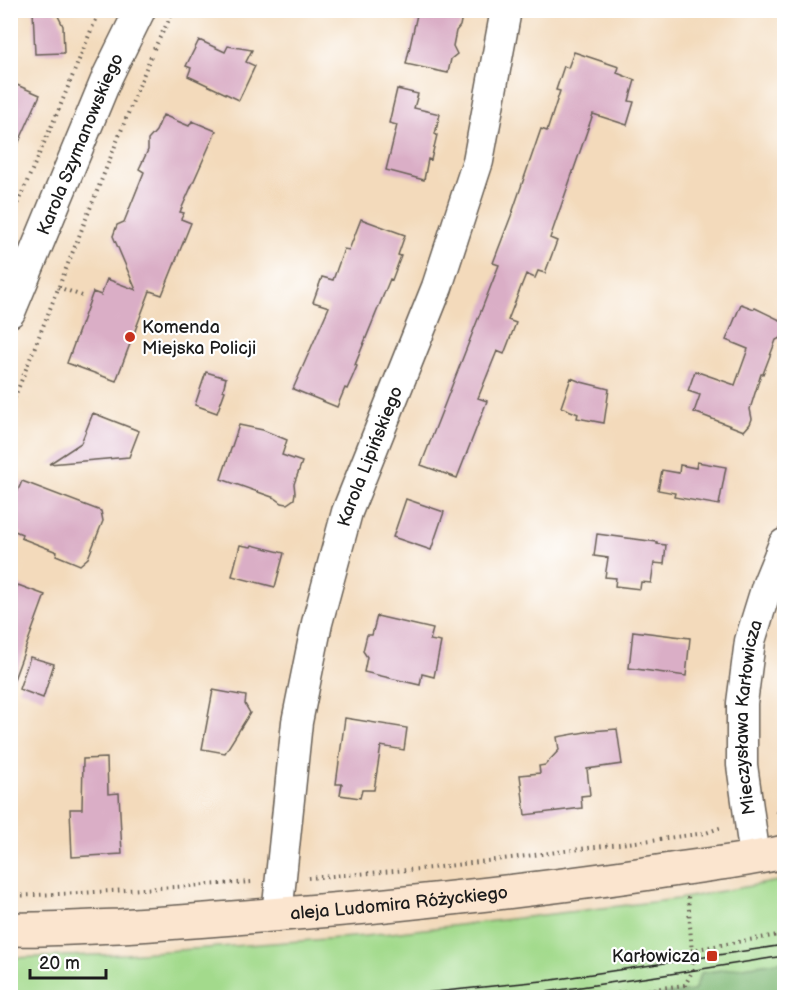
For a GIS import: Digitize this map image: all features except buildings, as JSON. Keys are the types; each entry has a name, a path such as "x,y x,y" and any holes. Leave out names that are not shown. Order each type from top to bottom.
{"street":[{"name":"Karola Szymanowskiego","path":"10,312 108,75 140,10"},
{"name":"Karola Lipińskiego","path":"277,915 297,722 317,623 347,512 437,287 478,161 506,10"},
{"name":"Mieczysława Karłowicza","path":"770,855 742,765 742,703 750,641 767,586 784,544"},
{"name":"aleja Ludomira Różyckiego","path":"10,929 56,929 277,915 532,890 770,855"}],"path":[{"path":"10,220 101,10"},
{"path":"10,409 150,57 174,10"},
{"path":"58,287 85,297"},
{"path":"775,817 784,801"},
{"path":"10,896 103,892 432,868 706,833 723,826"},
{"path":"687,998 685,985 693,970 688,893"},
{"path":"691,950 784,934"},
{"path":"582,998 685,985"}],"green space":[{"path":"784,880 784,997 11,997 10,958 126,954 366,936 678,899"},
{"path":"784,961 784,997 643,997 694,991 701,973"}],"tram line":[{"path":"377,998 552,980 784,945"},
{"path":"492,998 784,956"}],"place":[{"name":"Komenda Miejska Policji","path":"130,337"},
{"name":"Karłowicza","path":"712,956"}]}
